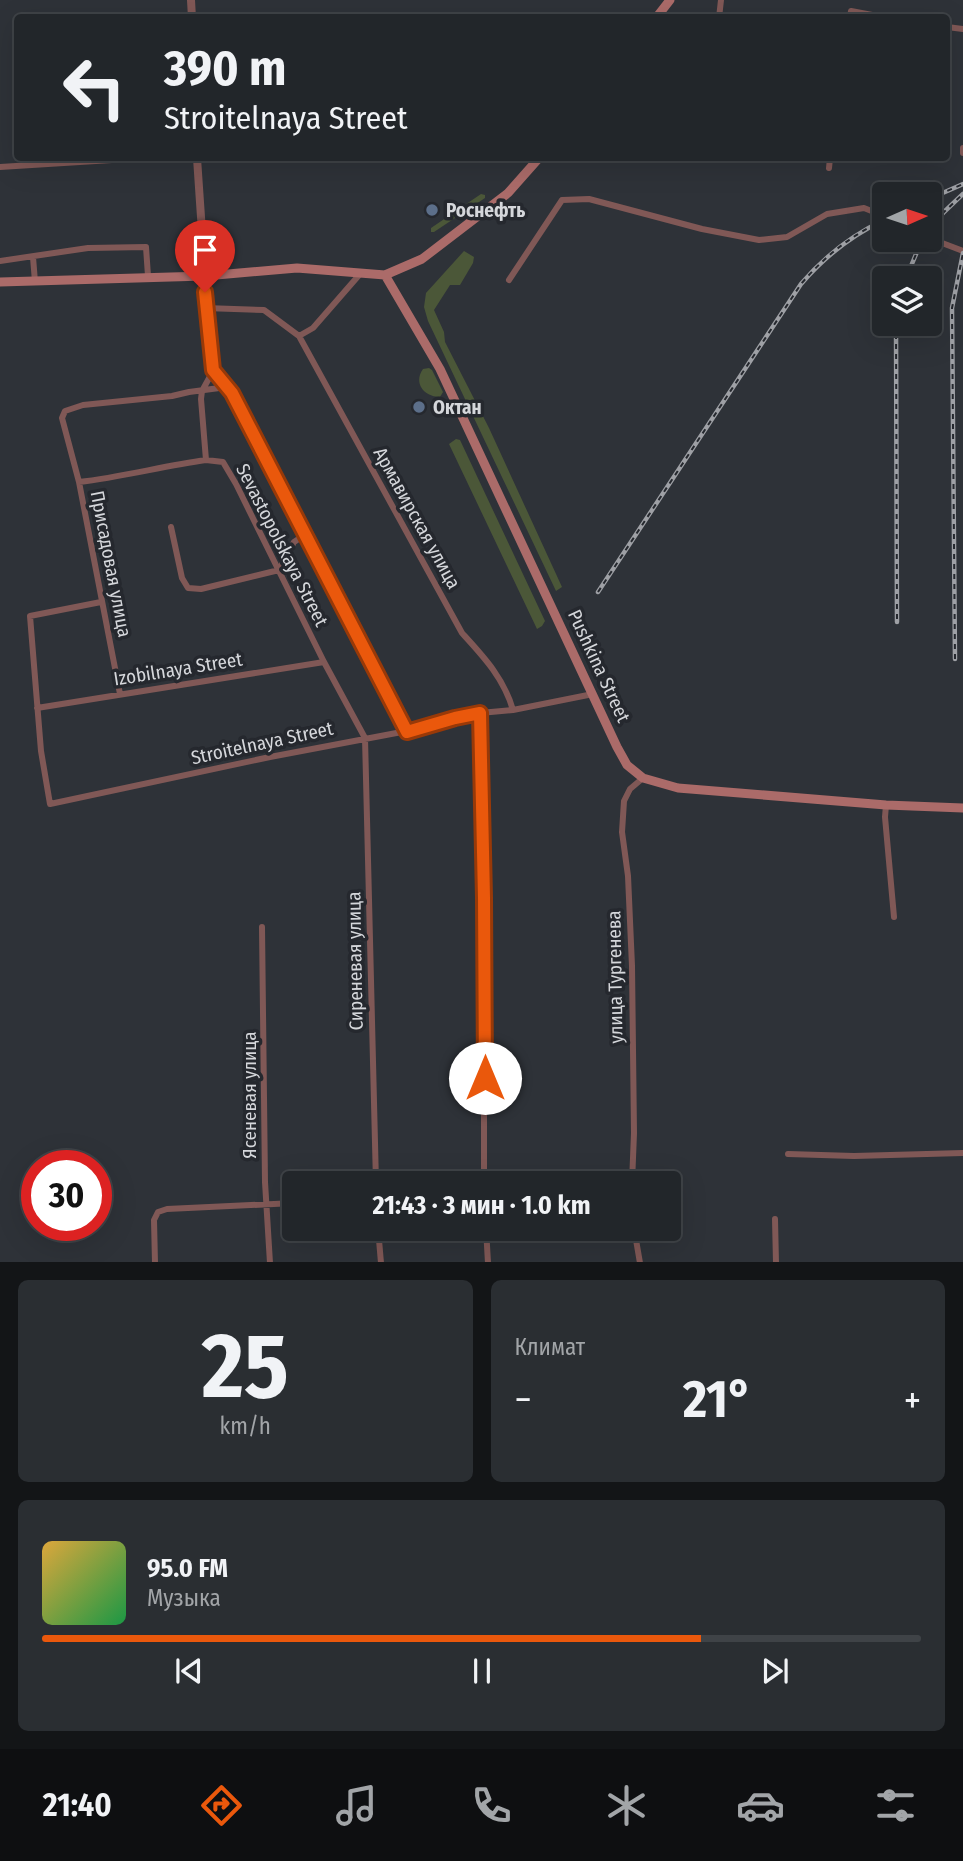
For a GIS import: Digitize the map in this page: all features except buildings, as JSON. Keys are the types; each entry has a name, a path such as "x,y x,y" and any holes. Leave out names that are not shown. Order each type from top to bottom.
{"main road":[{"path":"659,14 670,0"},
{"path":"0,282 205,276 297,268 385,275 422,259 508,193 536,161"},
{"name":"Pushkina Street","path":"385,275 440,369 617,747 627,765 643,778"},
{"path":"643,778 678,788 886,805 963,808"}],"street":[{"path":"851,14 851,11 867,14"},
{"path":"0,167 96,161"},
{"path":"197,161 205,308 213,370 227,387 306,534 407,732"},
{"path":"829,168 830,161"},
{"path":"509,279 562,200 589,199 702,229 759,240 787,237 827,214 864,208 872,211"},
{"path":"942,243 963,251"},
{"path":"0,261 88,248 146,247 148,276"},
{"path":"33,257 35,282"},
{"path":"299,336 313,328 360,274"},
{"name":"Армавирская улица","path":"205,308 264,310 299,336 462,633 493,667 510,698 513,710"},
{"name":"Sevastopolskaya Street","path":"213,370 202,391 201,399 206,460 223,462 365,738"},
{"name":"Присадовая улица","path":"120,694 79,482 62,418 65,411 83,405 227,387"},
{"name":"Присадовая улица","path":"79,482 206,460"},
{"path":"171,527 182,578 188,588 201,589 279,570 295,542 306,534"},
{"path":"37,708 30,615 101,602"},
{"name":"Izobilnaya Street","path":"37,708 324,662"},
{"name":"Stroitelnaya Street","path":"37,708 50,804 365,738 407,732 455,718 593,694"},
{"path":"480,713 484,898 484,1171"},
{"name":"Сиреневая улица","path":"365,738 376,1171"},
{"name":"улица Тургенева","path":"632,1171 632,966 628,876 622,832 624,801 630,789 643,778"},
{"path":"886,805 894,917"},
{"name":"Ясеневая улица","path":"262,927 266,1203 270,1262"},
{"path":"788,1154 854,1156 963,1153"},
{"path":"155,1262 154,1220 159,1212 167,1209 282,1203"},
{"path":"775,1219 776,1262"},
{"path":"379,1241 380,1262"},
{"path":"487,1241 488,1262"},
{"path":"636,1241 640,1262"}],"green space":[{"path":"481,194 485,195 485,198 431,232 431,228"},
{"path":"464,251 474,257 473,263 460,285 450,285 434,310 444,332 445,342 489,428 562,587 556,591 428,321 424,307 426,293"},
{"path":"429,368 443,392 440,397 429,395 420,384 420,374 423,369"},
{"path":"456,439 460,440 545,621 537,629 449,444"}],"railway":[{"path":"942,193 963,184"},
{"path":"942,214 963,194"},
{"path":"598,592 801,284 839,247 872,226"},
{"path":"911,266 917,252"},
{"path":"955,659 952,308 963,253"},
{"path":"896,336 897,622"}],"place":[{"name":"Роснефть","path":"432,210"},
{"name":"Октан","path":"419,407"}],"route":[{"path":"205,292 213,370 232,393 407,732 480,713 485,1078"}]}
